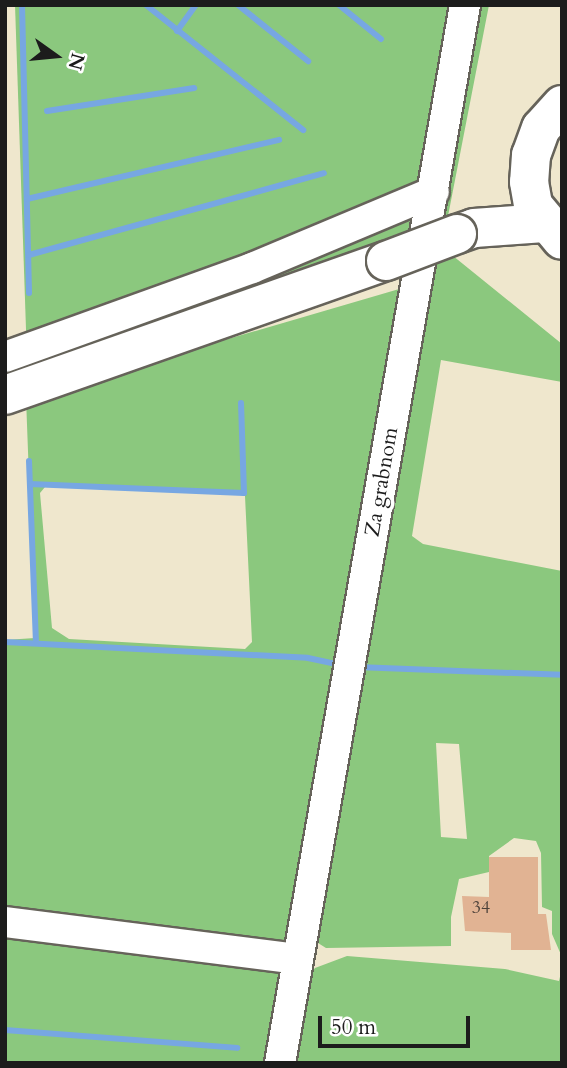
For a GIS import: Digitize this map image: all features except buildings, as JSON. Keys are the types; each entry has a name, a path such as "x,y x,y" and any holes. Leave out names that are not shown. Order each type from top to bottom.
{"main road":[{"path":"553,231 533,205 529,182 531,155 541,128 562,105"},
{"path":"5,395 465,231 529,182"},
{"path":"465,231 553,231"}],"street":[{"name":"Za grabnom","path":"280,1063 465,5"},
{"path":"5,357 252,268 434,192"},
{"path":"5,922 298,959"}],"green space":[{"path":"15,5 461,5 435,149 398,275 28,388"},
{"path":"477,5 489,5 442,247 562,344 562,382 441,360 412,536 423,544 562,571 562,957 552,934 552,911 542,907 541,853 536,841 514,838 489,856 489,872 459,879 451,917 451,946 326,948 310,938","holes":["436,743 459,744 467,839 441,837"]},
{"path":"406,287 291,937 280,946 5,913 5,640 35,638 26,398","holes":["45,487 221,490 245,496 252,642 245,649 69,639 52,628 40,493"]},
{"path":"5,927 279,970 288,984 275,1063 5,1063"},
{"path":"347,956 505,969 559,981 562,968 562,1063 287,1063 300,986 315,968"}],"waterway":[{"path":"22,5 29,293"},
{"path":"146,5 303,130"},
{"path":"177,31 196,5"},
{"path":"238,5 308,61"},
{"path":"339,5 381,39"},
{"path":"47,111 194,88"},
{"path":"27,199 279,140"},
{"path":"29,255 324,173"},
{"path":"30,484 244,493 241,403"},
{"path":"29,461 36,640"},
{"path":"5,642 308,658 340,665"},
{"path":"357,667 562,675"},
{"path":"5,1030 237,1048"}]}
